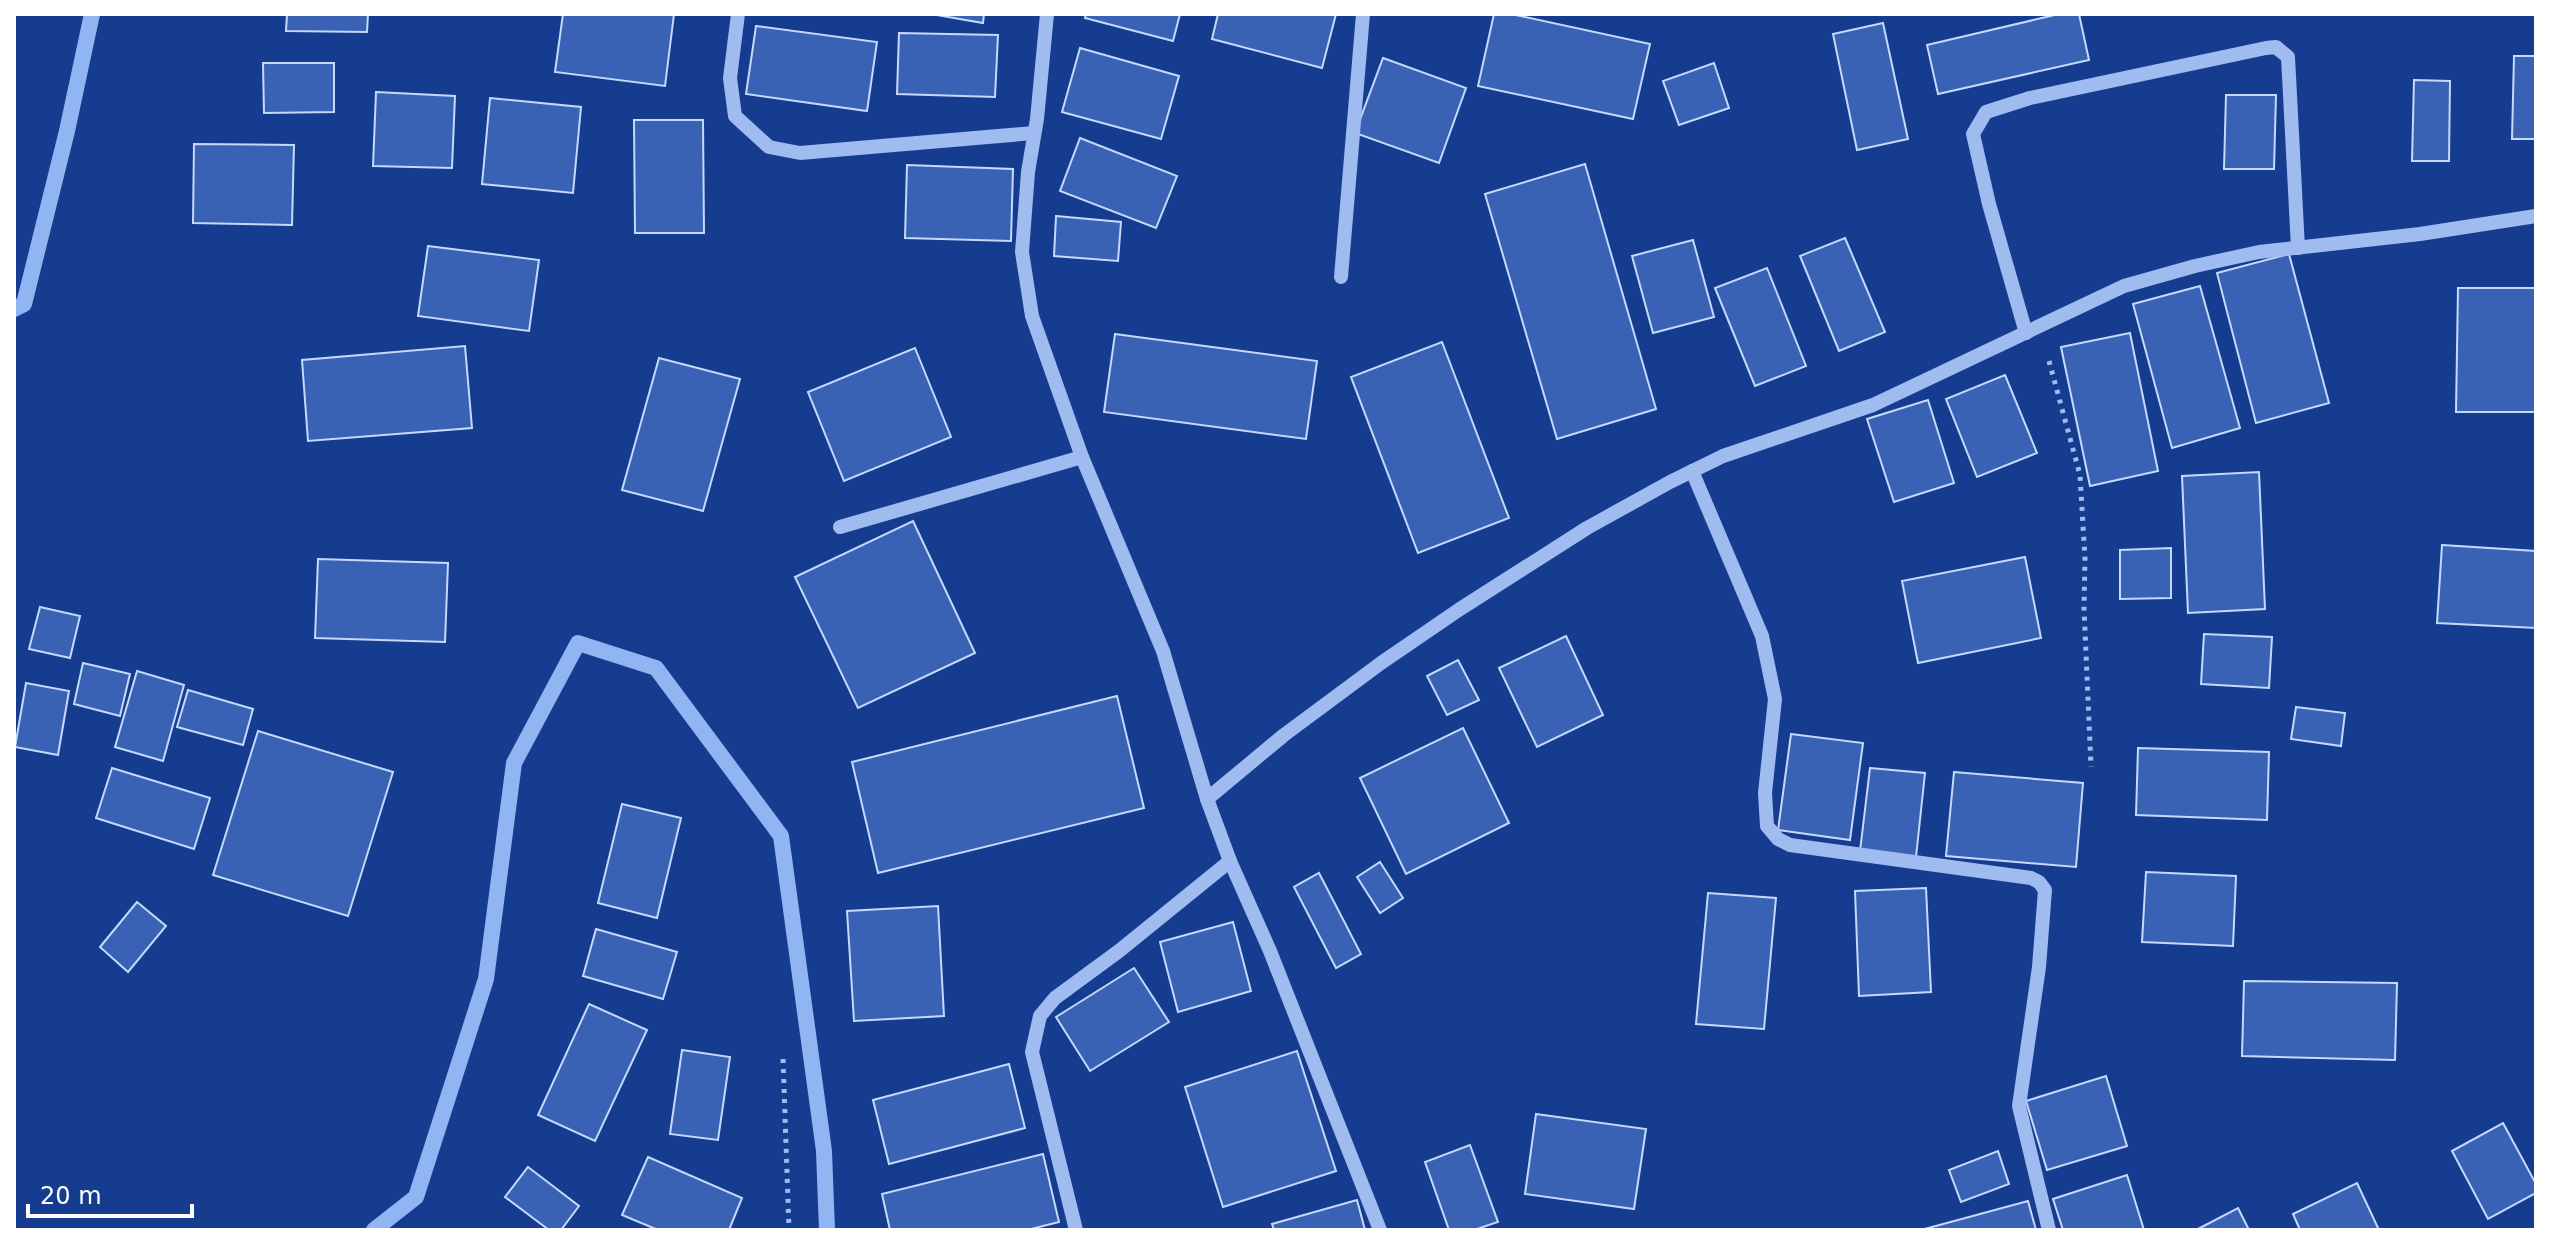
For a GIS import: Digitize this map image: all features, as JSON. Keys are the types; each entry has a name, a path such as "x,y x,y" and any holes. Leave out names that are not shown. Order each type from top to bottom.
{"street":[{"path":"738,14 730,78 735,116 769,147 800,153 1034,133"},
{"path":"1047,14 1022,252 1032,316 1082,457 1163,651 1207,799 1230,861 1270,951 1380,1230"},
{"path":"1341,277 1363,14"},
{"path":"2033,330 1989,204 1973,134 1986,112 2015,102 2276,47 2288,57 2298,248"},
{"path":"1207,799 1284,735 1394,654 1587,528 1723,456 1873,405 2124,286 2259,252 2420,234 2536,216"},
{"path":"840,527 1082,457"},
{"path":"1692,471 1762,636 1775,699 1765,793 1767,826 1778,839 1790,845 2031,878 2045,890 2039,967 2019,1106 2049,1230"},
{"path":"1076,1230 1032,1052 1040,1016 1055,998 1119,951 1230,861"}],"path":[{"path":"2033,330 2080,475 2091,767"},
{"path":"783,1059 789,1230"}],"building":[{"path":"287,14 368,14 367,32 286,31"},
{"path":"563,14 674,14 665,86 555,72"},
{"path":"931,14 984,14 983,23"},
{"path":"1086,14 1180,14 1173,41 1085,18"},
{"path":"1218,14 1336,14 1322,68 1212,39"},
{"path":"1494,14 1511,14 1650,44 1633,119 1478,86"},
{"path":"2059,14 2079,14 2089,60 1938,94 1927,45"},
{"path":"1883,23 1908,139 1857,150 1833,34"},
{"path":"756,26 877,42 867,111 746,94"},
{"path":"899,33 998,35 995,97 897,94"},
{"path":"1080,48 1179,76 1161,139 1062,112"},
{"path":"2514,56 2536,56 2536,139 2512,139"},
{"path":"1383,58 1466,88 1439,163 1355,133"},
{"path":"263,63 334,63 334,112 264,113"},
{"path":"1714,63 1729,108 1679,125 1663,81"},
{"path":"2414,80 2450,81 2449,161 2412,161"},
{"path":"376,92 455,96 452,168 373,166"},
{"path":"2226,95 2276,95 2274,169 2224,169"},
{"path":"490,98 581,107 573,193 482,184"},
{"path":"634,120 703,120 704,233 635,233"},
{"path":"1080,138 1177,176 1156,228 1060,191"},
{"path":"194,144 294,145 292,225 193,223"},
{"path":"1585,164 1656,409 1557,439 1485,194"},
{"path":"907,165 1013,169 1011,241 905,238"},
{"path":"1056,216 1121,222 1118,261 1054,256"},
{"path":"1845,238 1885,332 1839,351 1800,256"},
{"path":"1693,240 1714,317 1653,333 1632,256"},
{"path":"428,246 539,260 529,331 418,316"},
{"path":"2289,254 2329,403 2256,423 2217,273"},
{"path":"1767,268 1806,366 1755,386 1715,288"},
{"path":"2200,286 2240,428 2172,448 2133,304"},
{"path":"2458,288 2536,288 2536,412 2456,412"},
{"path":"2130,333 2158,471 2090,486 2061,347"},
{"path":"1115,334 1317,361 1306,439 1104,412"},
{"path":"1442,342 1509,518 1418,553 1351,377"},
{"path":"465,346 472,428 308,441 302,360"},
{"path":"915,348 951,437 844,481 808,392"},
{"path":"659,358 740,379 703,511 622,490"},
{"path":"2005,375 2037,453 1977,477 1946,399"},
{"path":"1928,400 1954,483 1894,502 1867,419"},
{"path":"2259,472 2265,609 2188,613 2182,476"},
{"path":"913,521 975,653 858,708 795,577"},
{"path":"2442,545 2536,551 2536,628 2437,623"},
{"path":"2171,548 2171,598 2120,599 2120,550"},
{"path":"2025,557 2041,638 1918,663 1902,581"},
{"path":"318,559 448,563 445,642 315,638"},
{"path":"40,607 80,616 70,658 29,649"},
{"path":"2204,634 2272,637 2269,688 2201,684"},
{"path":"1566,636 1603,715 1537,747 1499,668"},
{"path":"1458,660 1479,700 1447,715 1427,676"},
{"path":"83,663 130,674 120,716 74,704"},
{"path":"137,671 184,685 163,761 115,747"},
{"path":"26,683 69,691 58,755 15,747"},
{"path":"188,690 253,709 243,745 177,727"},
{"path":"1117,696 1144,808 878,873 852,762"},
{"path":"2296,707 2345,713 2341,746 2291,739"},
{"path":"1463,728 1509,823 1406,874 1360,778"},
{"path":"258,731 393,772 348,916 213,875"},
{"path":"1791,734 1863,743 1850,840 1778,830"},
{"path":"2138,748 2269,752 2267,820 2136,815"},
{"path":"112,768 210,798 194,849 96,818"},
{"path":"1870,768 1925,773 1916,857 1860,851"},
{"path":"1954,772 2083,783 2076,867 1946,856"},
{"path":"622,804 681,818 657,918 598,903"},
{"path":"1380,862 1403,898 1380,913 1357,877"},
{"path":"2146,872 2236,876 2233,946 2142,942"},
{"path":"1319,873 1361,954 1336,968 1294,887"},
{"path":"1926,888 1931,992 1859,996 1855,891"},
{"path":"1708,893 1776,898 1764,1029 1696,1024"},
{"path":"137,902 166,926 128,972 100,947"},
{"path":"938,906 944,1016 854,1021 847,911"},
{"path":"1233,922 1251,991 1178,1012 1160,942"},
{"path":"596,929 677,952 663,999 583,976"},
{"path":"1134,968 1169,1022 1090,1071 1056,1017"},
{"path":"2244,981 2397,983 2395,1060 2242,1056"},
{"path":"589,1004 647,1030 595,1141 538,1115"},
{"path":"682,1050 730,1057 718,1140 670,1134"},
{"path":"1297,1051 1336,1171 1223,1207 1185,1087"},
{"path":"1009,1064 1025,1128 889,1164 873,1100"},
{"path":"2106,1076 2127,1146 2047,1170 2026,1101"},
{"path":"1536,1114 1646,1129 1634,1209 1525,1194"},
{"path":"2503,1123 2536,1184 2536,1193 2488,1219 2452,1151"},
{"path":"1470,1145 1498,1222 1474,1230 1449,1230 1425,1162"},
{"path":"1998,1151 2009,1184 1961,1202 1949,1170"},
{"path":"1043,1154 1059,1222 1027,1230 890,1230 882,1194"},
{"path":"648,1157 742,1198 729,1230 658,1230 622,1215"},
{"path":"528,1167 579,1206 561,1230 549,1230 505,1197"},
{"path":"2127,1175 2144,1230 2063,1230 2053,1199"},
{"path":"2357,1183 2379,1230 2300,1230 2293,1214"},
{"path":"1357,1200 1365,1230 1274,1230 1272,1224"},
{"path":"2028,1201 2036,1230 1921,1230"},
{"path":"2238,1208 2249,1230 2196,1230"}],"waterway":[{"path":"14,309 24,304 92,14"},
{"path":"374,1230 416,1197 486,979 514,763 578,643 656,668 781,836 824,1151 827,1230"}]}
